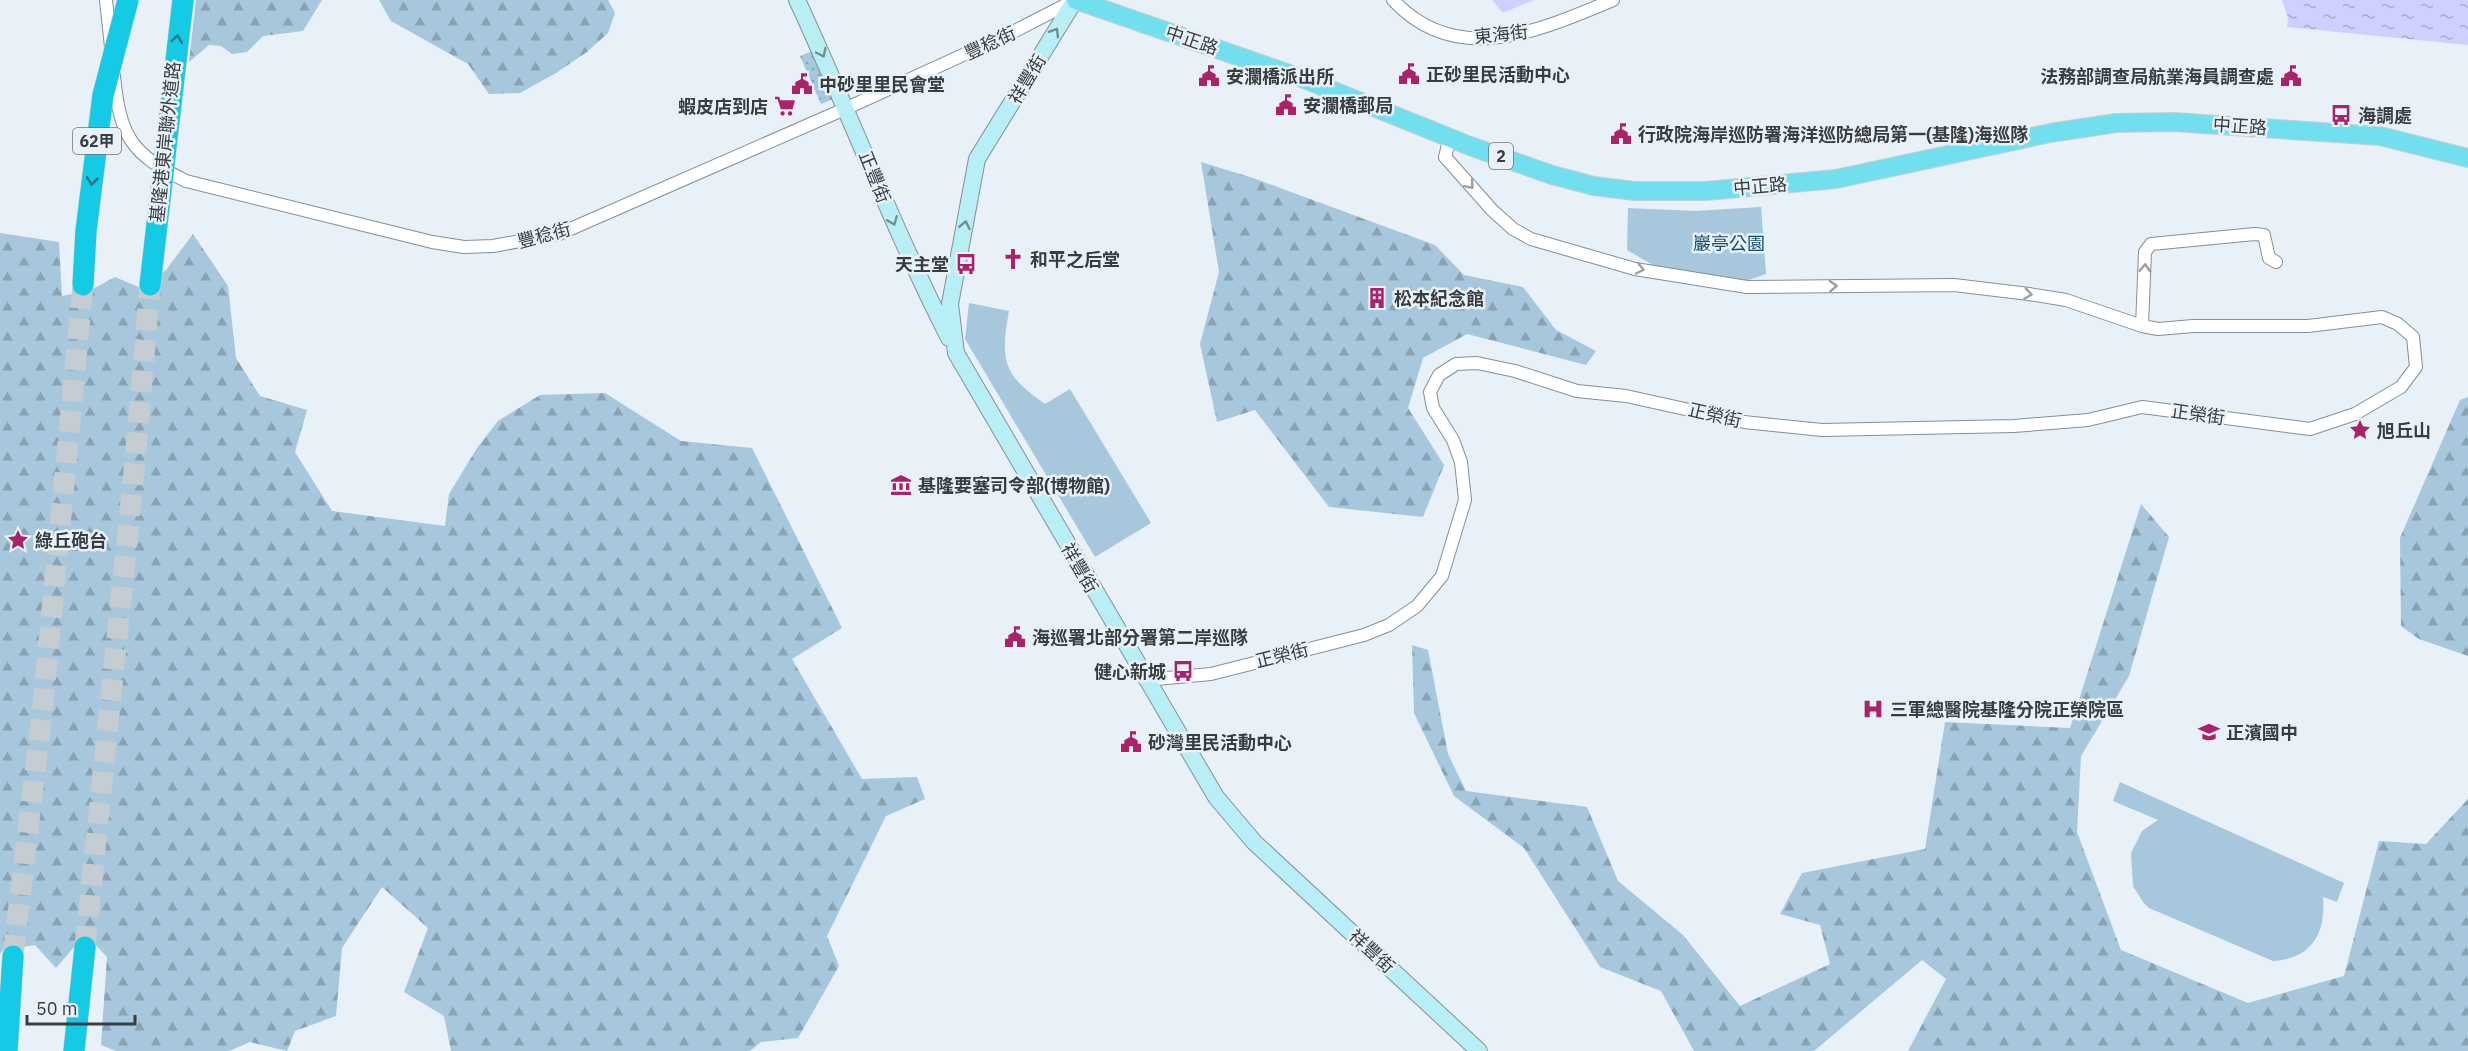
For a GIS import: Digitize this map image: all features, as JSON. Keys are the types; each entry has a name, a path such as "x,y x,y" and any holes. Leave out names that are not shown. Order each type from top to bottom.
{"highway":[{"name":"62甲","path":"83,285 87,219 103,95 128,0"},
{"name":"基隆港東岸聯外道路","path":"150,285 183,0"},
{"path":"74,1051 85,947"},
{"path":"7,1051 14,956"}],"main road":[{"name":"中正路","path":"1075,0 1304,79 1540,171 1594,186 1671,193 1836,179 2050,134 2116,123 2174,122 2380,136 2468,158"}],"street":[{"name":"豐稔街","path":"106,0 117,107 121,123 142,156 186,181 370,228 464,247 493,246 559,234 847,108 1009,34 1075,0"},
{"name":"正豐街","path":"797,0 847,108 921,283 956,353"},
{"name":"祥豐街","path":"1075,0 977,159 950,304 956,353 1145,680 1216,797 1254,842 1479,1051"},
{"name":"東海街","path":"1393,0 1413,19 1429,28 1467,38 1485,39 1542,29 1613,0"},
{"name":"正榮街","path":"1145,680 1211,674 1364,635 1389,625 1417,606 1442,576 1465,500 1461,462 1453,440 1433,408 1430,392 1440,375 1456,364 1477,363 1515,371 1577,391 1626,396 1744,422 1822,430 2014,426 2088,420 2142,407 2310,429 2355,414 2401,387 2416,367 2413,337 2398,324 2382,317 2308,326 2193,326 2158,329 2142,326 2066,300 1954,285 1747,287 1635,269 1531,239 1513,228 1492,210 1445,157 1450,136"},
{"path":"2142,326 2145,252 2151,244 2264,235 2269,258 2276,262"},
{"path":"921,283 936,291 943,291 953,282"}],"green space":[{"path":"196,0 322,0 303,31 263,36 247,52 232,54 221,46 209,45 189,62"},
{"path":"379,0 608,0 615,13 608,33 587,52 556,73 520,93 489,94 468,64 391,21"},
{"path":"813,51 833,99 821,104 800,56"},
{"path":"1201,162 1253,178 1435,245 1464,275 1523,287 1556,330 1596,351 1586,365 1467,334 1423,358 1408,408 1444,465 1423,517 1329,507 1255,410 1217,422 1200,344 1219,272"},
{"name":"巖亭公園","path":"1761,207 1766,274 1746,281 1658,268 1627,250 1628,208 1695,211"},
{"path":"0,233 59,242 62,296 89,291 115,277 141,288 166,270 193,234 228,286 236,358 260,396 307,410 295,452 332,511 445,526 449,494 477,448 498,421 540,395 605,393 681,441 752,448 842,628 792,659 862,779 917,777 925,799 886,816 827,936 839,966 798,1038 761,1042 750,1051 451,1051 444,1016 404,992 428,928 382,887 342,948 336,1016 295,1031 287,1051 250,1042 229,1051 116,1051 101,1045 107,957 93,942 74,947 56,968 35,945 3,950 0,954"},
{"path":"969,303 1009,311 1005,355 1013,375 1031,394 1045,404 1070,389 1151,523 1095,557 965,339"},
{"path":"2468,397 2468,656 2419,639 2401,626 2400,538 2460,400"},
{"path":"2141,504 2169,537 2129,676 2081,756 2077,832 2121,950 2248,1003 2344,976 2379,841 2426,844 2468,799 2468,1051 1908,1051 1946,979 1922,960 1814,1051 1694,1051 1661,991 1600,967 1524,848 1454,796 1414,713 1412,645 1428,650 1448,754 1466,791 1587,807 1618,881 1683,935 1740,1006 1830,964 1820,925 1780,914 1802,873 1925,849 1945,722 2070,728"},
{"path":"2120,782 2344,883 2337,902 2323,897 2322,922 2314,942 2298,955 2273,961 2149,908 2133,886 2131,853 2142,831 2158,820 2113,801"}],"water":[{"path":"1492,0 1534,0 1503,13"},
{"path":"2282,0 2468,0 2468,45 2287,27 2288,18"}],"tunnel":[{"path":"13,956 43,704 83,285"},
{"path":"85,947 135,462 150,285"}],"place":[{"name":"正砂里民活動中心","path":"1409,74"},
{"name":"安瀾橋派出所","path":"1209,76"},
{"name":"法務部調查局航業海員調查處","path":"2291,76"},
{"name":"中砂里里民會堂","path":"802,84"},
{"name":"安瀾橋郵局","path":"1286,105"},
{"name":"蝦皮店到店","path":"785,106"},
{"name":"海調處","path":"2341,115"},
{"name":"行政院海岸巡防署海洋巡防總局第一(基隆)海巡隊","path":"1621,134"},
{"name":"和平之后堂","path":"1013,259"},
{"name":"天主堂","path":"966,264"},
{"name":"松本紀念館","path":"1377,298"},
{"name":"旭丘山","path":"2360,430"},
{"name":"基隆要塞司令部(博物館)","path":"901,485"},
{"name":"綠丘砲台","path":"18,540"},
{"name":"海巡署北部分署第二岸巡隊","path":"1015,637"},
{"name":"健心新城","path":"1183,671"},
{"name":"三軍總醫院基隆分院正榮院區","path":"1873,709"},
{"name":"正濱國中","path":"2209,732"},
{"name":"砂灣里民活動中心","path":"1131,742"}]}
